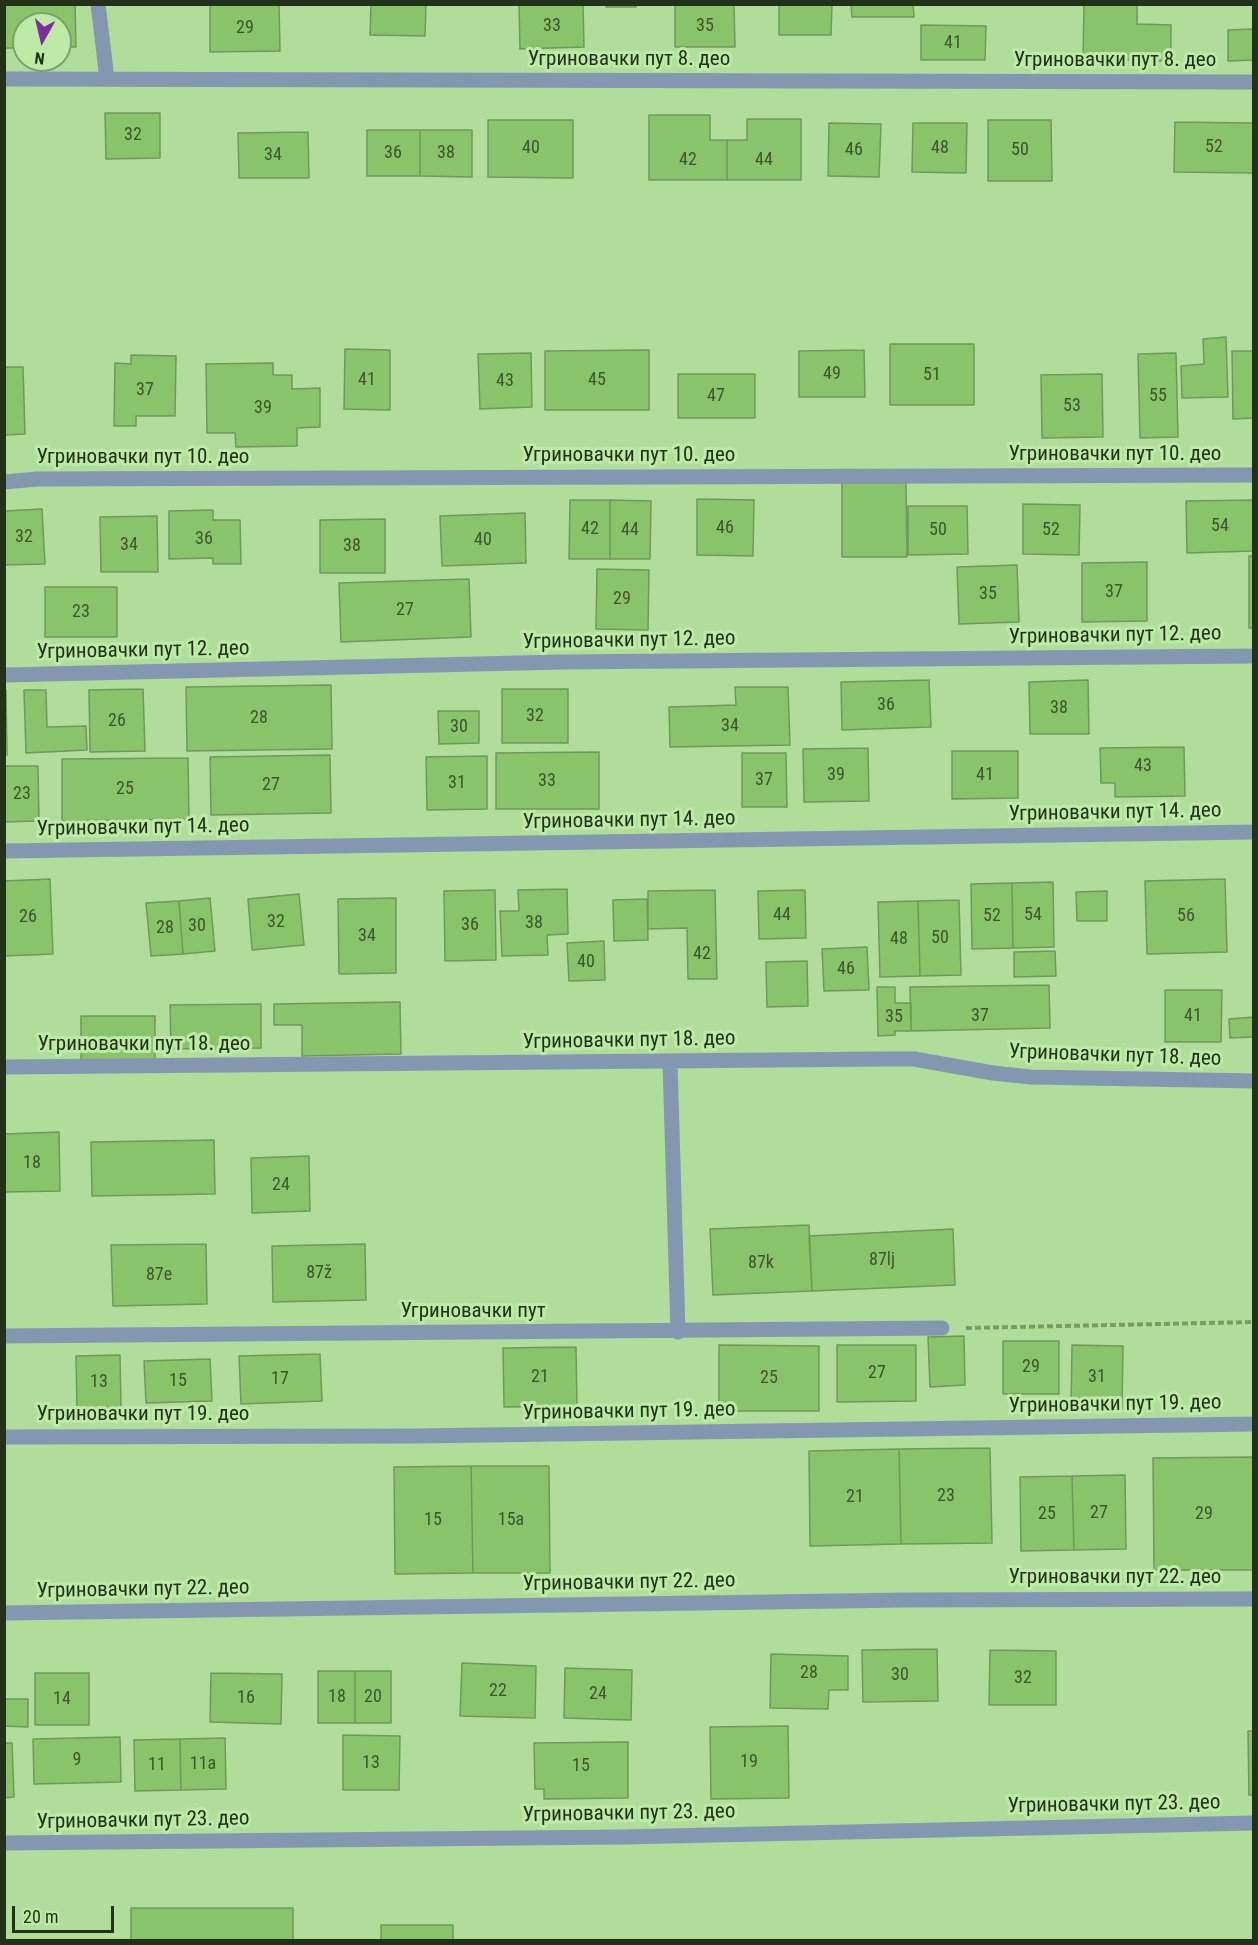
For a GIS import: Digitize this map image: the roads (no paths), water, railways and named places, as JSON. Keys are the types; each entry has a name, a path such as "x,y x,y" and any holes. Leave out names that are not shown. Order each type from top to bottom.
{"street":[{"path":"98,4 107,79"},
{"name":"Угриновачки пут 8. део","path":"4,79 1254,82"},
{"name":"Угриновачки пут 10. део","path":"4,482 62,479 1254,475"},
{"name":"Угриновачки пут 12. део","path":"4,675 551,663 1254,656"},
{"name":"Угриновачки пут 14. део","path":"4,850 1254,832"},
{"name":"Угриновачки пут 18. део","path":"4,1067 914,1059 993,1073 1031,1077 1254,1081"},
{"path":"670,1062 678,1332"},
{"name":"Угриновачки пут","path":"4,1336 942,1328"},
{"name":"Угриновачки пут 19. део","path":"4,1437 415,1436 1254,1424"},
{"name":"Угриновачки пут 22. део","path":"4,1613 907,1600 1254,1599"},
{"name":"Угриновачки пут 23. део","path":"4,1843 635,1836 1254,1823"}]}
